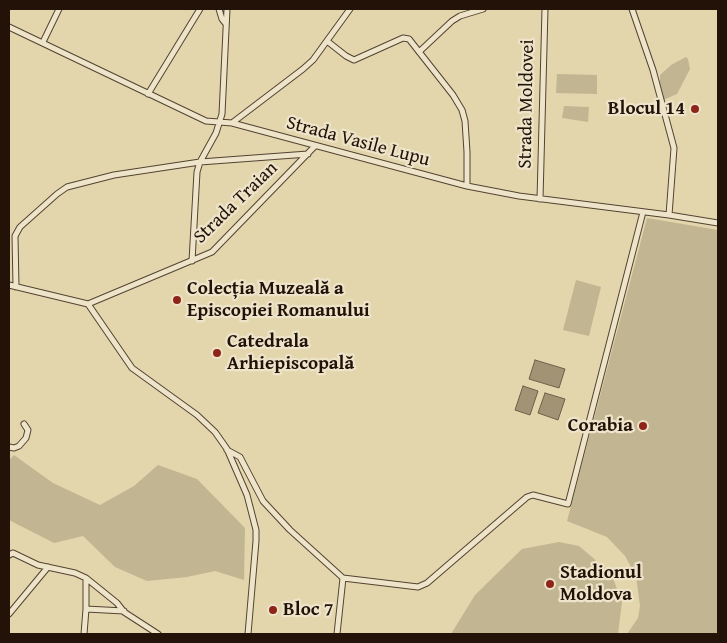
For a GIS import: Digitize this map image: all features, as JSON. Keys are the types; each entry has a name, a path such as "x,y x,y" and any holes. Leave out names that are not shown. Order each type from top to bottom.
{"street":[{"path":"43,42 59,9"},
{"path":"148,94 200,9"},
{"path":"219,9 222,19 226,24"},
{"path":"192,261 197,172 200,162 220,123 222,114 227,9"},
{"path":"232,123 313,60 349,10 341,9"},
{"path":"420,52 452,21 460,16 483,9"},
{"name":"Strada Moldovei","path":"540,199 545,9"},
{"path":"632,9 653,70 674,148 669,215"},
{"name":"Strada Vasile Lupu","path":"9,27 206,120 232,123 467,186 540,199 718,223"},
{"path":"327,41 354,60 403,38 409,39 453,95 462,110 467,152 467,186"},
{"name":"Strada Traian","path":"88,304 212,252 315,146"},
{"path":"16,287 15,236 20,227 67,187 100,178 200,162 308,154"},
{"path":"227,449 240,456 263,501 290,530 343,578 418,587 427,583 527,497 533,495 568,504 643,212"},
{"path":"9,285 88,304 132,368 202,419 215,432 227,449 248,495 256,530 248,634"},
{"path":"9,447 19,446 26,438 28,430 24,424"},
{"path":"9,555 13,553 38,565 75,573 86,578 117,603 124,612 156,634"},
{"path":"9,614 48,567"},
{"path":"84,634 86,578"},
{"path":"337,634 343,578"},
{"path":"86,609 124,612"}],"shaded area":[{"path":"686,57 690,69 677,94 663,100 660,89 660,75 671,65"},
{"path":"557,74 597,75 597,94 556,93"},
{"path":"564,106 589,107 588,122 562,118"},
{"path":"647,218 718,230 718,634 627,634 638,618 640,606 636,576 625,556 607,537 567,521"},
{"path":"576,280 601,287 589,336 563,330"},
{"path":"535,360 565,369 559,388 529,379"},
{"path":"523,386 538,391 530,415 515,410"},
{"path":"545,393 565,399 558,420 538,413"},
{"path":"14,455 53,483 100,505 134,486 158,465 197,479 245,528 244,580 215,571 187,577 147,581 115,567 83,536 54,543 9,520 9,460"},
{"name":"Stadionul Moldova","path":"559,542 579,546 611,573 622,602 618,634 451,634 475,595 522,549"}],"place":[{"name":"Blocul 14","path":"695,109"},
{"name":"Colecția Muzeală a Episcopiei Romanului","path":"177,300"},
{"name":"Catedrala Arhiepiscopală","path":"217,353"},
{"name":"Corabia","path":"643,426"},
{"name":"Stadionul Moldova","path":"550,584"},
{"name":"Bloc 7","path":"273,610"}]}
